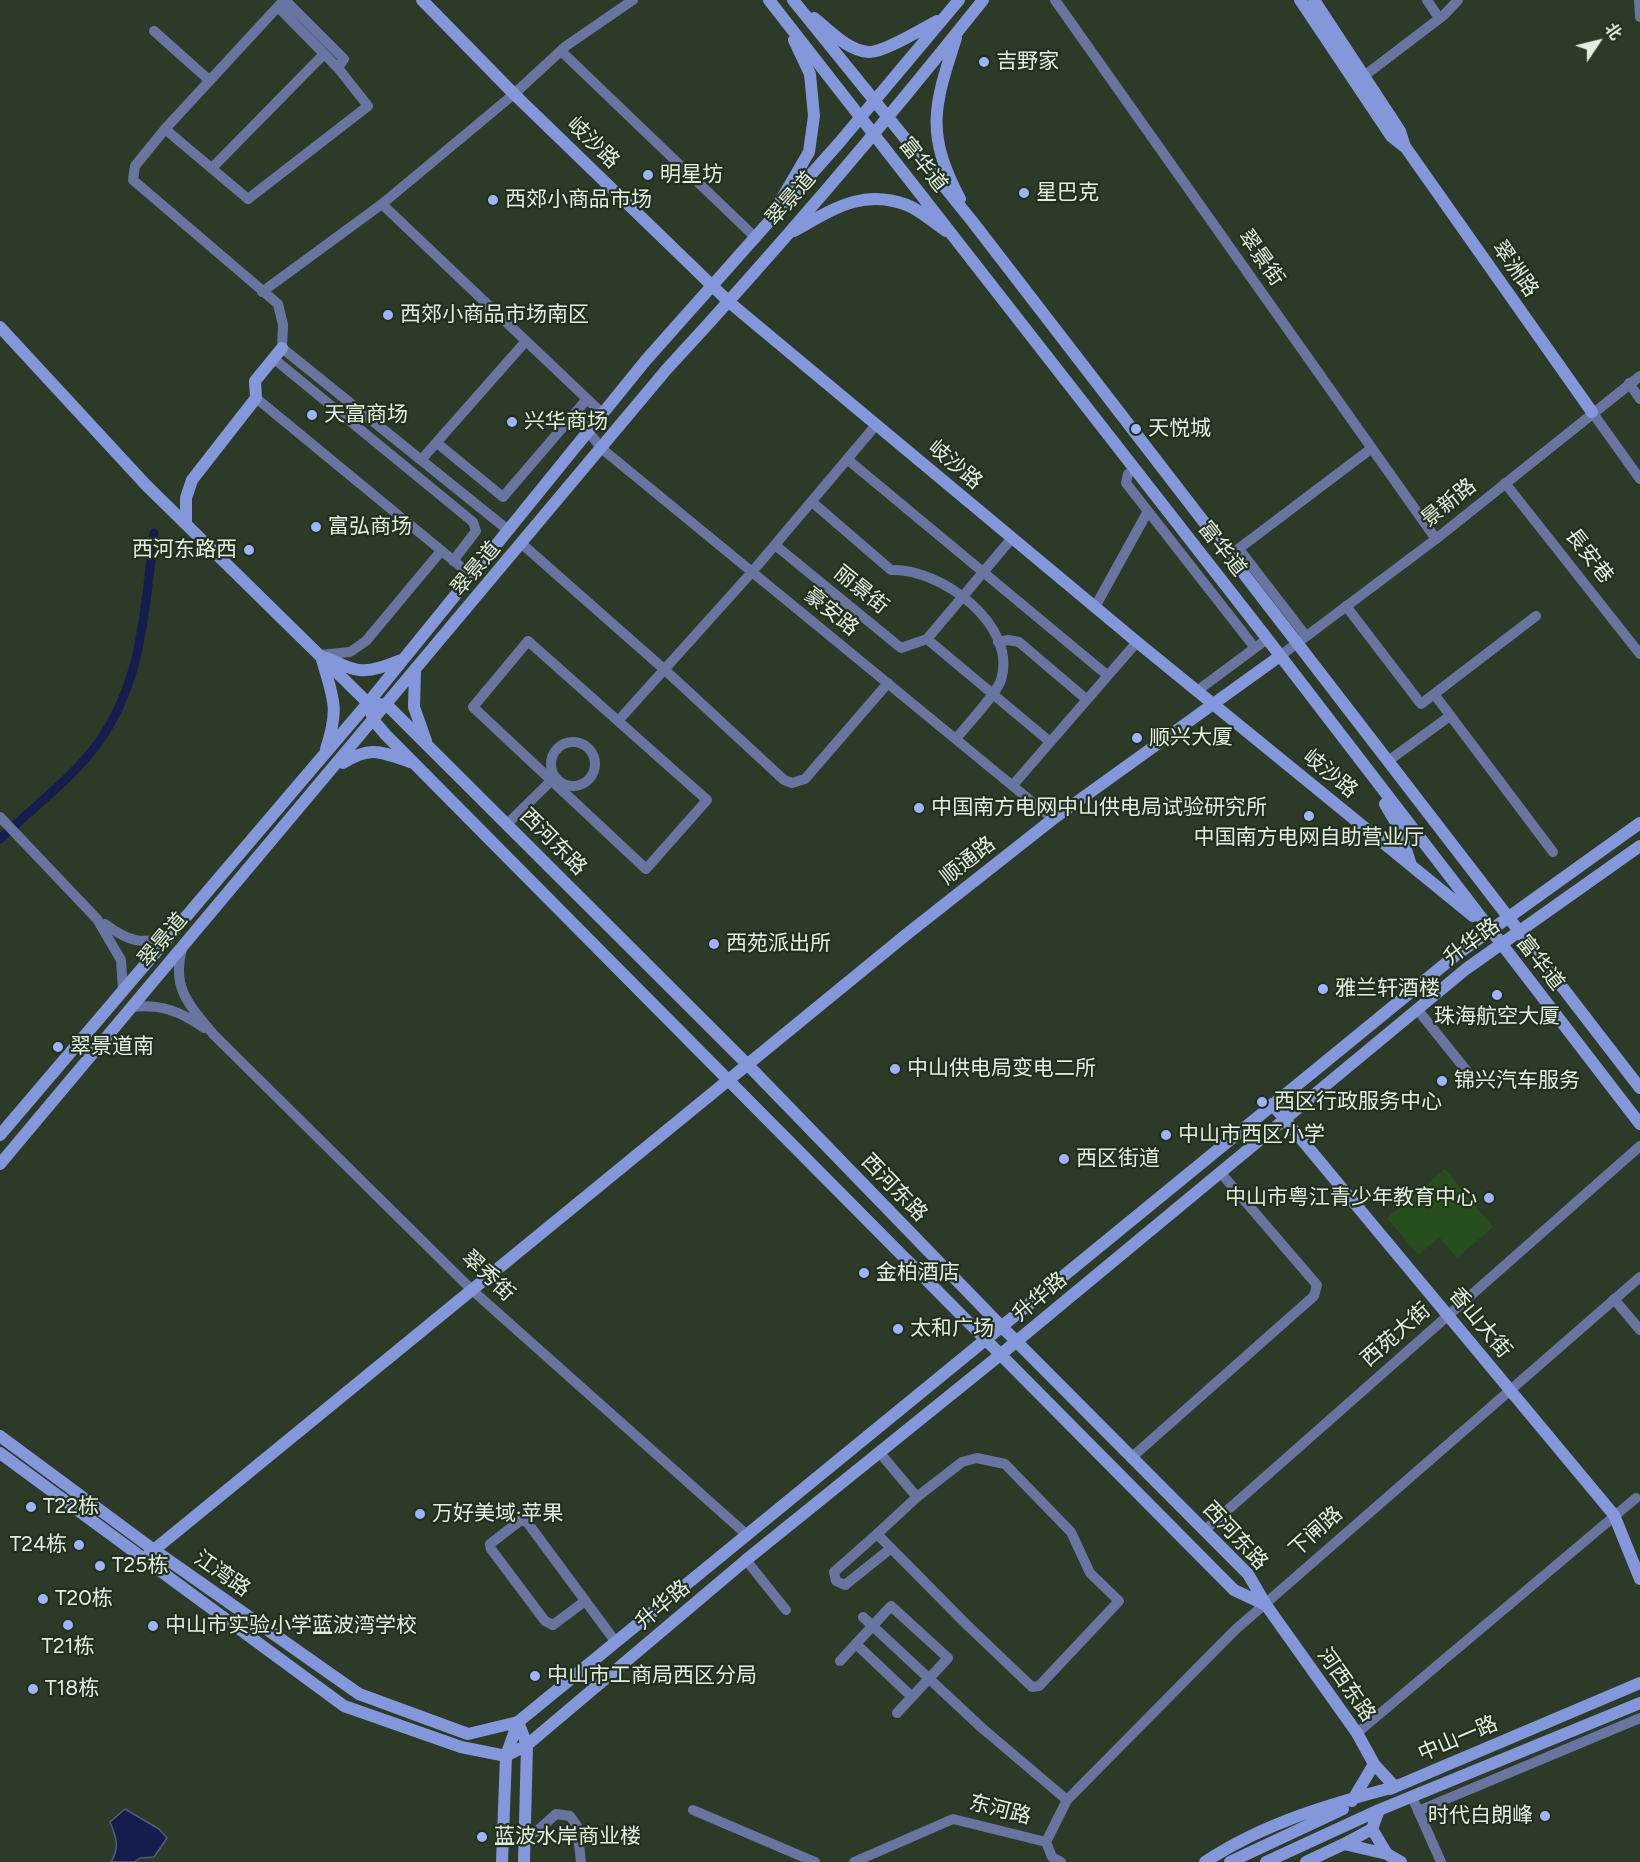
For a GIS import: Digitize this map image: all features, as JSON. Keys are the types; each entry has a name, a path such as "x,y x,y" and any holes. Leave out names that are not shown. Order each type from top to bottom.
{"street":[{"name":"岐沙路","path":"422,0 514,94 729,302 1213,705 1490,930"},
{"path":"262,292 382,204 514,94 561,51 633,0"},
{"name":"富华道","path":"769,0 957,238 1640,1124"},
{"name":"翠景道","path":"0,1135 368,703 602,413 960,0"},
{"name":"翠景道","path":"0,1164 374,721 666,370 785,237 983,0"},
{"name":"翠景街","path":"1055,0 1436,539"},
{"name":"翠洲路","path":"1300,0 1391,136 1406,148 1592,412"},
{"name":"翠洲路","path":"1314,0 1400,130 1406,148"},
{"path":"1427,0 1439,18"},
{"path":"1364,76 1439,18 1458,0"},
{"path":"1639,0 1640,17"},
{"path":"165,129 248,199 368,106 282,2"},
{"path":"282,2 344,59 338,68"},
{"path":"186,522 186,498 192,480 256,398 255,381 282,348 283,325 278,304 133,180 135,166 165,129 282,2"},
{"path":"796,3 849,45 870,53 903,40 946,16"},
{"name":"富华道","path":"796,3 972,221 1295,644 1638,1083"},
{"path":"769,221 809,152 814,116 810,74 784,19"},
{"path":"960,29 940,86 935,117 942,158 972,221"},
{"path":"154,31 209,80"},
{"path":"561,51 756,238"},
{"path":"212,168 324,54"},
{"path":"785,237 839,206 871,198 908,206 957,238"},
{"path":"382,204 602,413"},
{"name":"西河东路","path":"0,327 146,485 368,703 374,721 414,764 726,1081 1234,1590 1266,1605"},
{"path":"421,460 526,341"},
{"path":"282,348 508,530"},
{"path":"273,358 473,522 476,531 453,561"},
{"name":"景新路","path":"1280,656 1436,539 1592,412 1640,376"},
{"path":"1629,383 1640,399"},
{"path":"256,398 471,576"},
{"path":"437,443 503,497 587,399"},
{"path":"1592,412 1640,479"},
{"path":"618,721 752,572 876,425"},
{"name":"豪安路","path":"588,431 601,448 1053,819"},
{"path":"1228,556 1372,448"},
{"path":"847,459 1107,675"},
{"path":"1136,469 1128,474 1126,483 1255,648"},
{"name":"長安巷","path":"1505,483 1640,654"},
{"path":"812,502 891,570 908,570 929,576 963,597 987,623 998,642 1005,661 1001,683 956,739"},
{"path":"1095,607 1148,511"},
{"path":"1012,538 927,639 1049,741"},
{"path":"522,544 665,670 783,780 792,783 805,779 888,683"},
{"name":"丽景街","path":"775,545 901,648 927,639"},
{"path":"1239,549 1306,636"},
{"path":"320,655 350,652 366,641 441,551"},
{"path":"1346,606 1420,704 1536,616"},
{"path":"1197,691 1267,639"},
{"path":"998,642 1008,640 1019,642 1086,699"},
{"path":"528,641 618,721 707,800 646,869 553,779 472,707 528,641"},
{"path":"1013,785 1137,642"},
{"path":"320,655 354,670 373,671 404,658"},
{"path":"320,655 335,704 335,721 324,755"},
{"name":"顺通路","path":"149,1554 907,934 1053,819 1280,656"},
{"path":"415,672 414,707 427,745"},
{"path":"1434,694 1552,852"},
{"path":"368,703 387,705"},
{"name":"西河东路","path":"387,705 747,1064 1000,1325 1248,1574 1266,1605"},
{"path":"1388,761 1450,716"},
{"path":"575,742 588,749 594,762 587,782 567,786 553,779 552,757 561,745 575,742"},
{"path":"334,768 361,752 380,751 414,764"},
{"path":"1368,771 1399,828 1411,865"},
{"path":"507,824 553,779"},
{"path":"1409,824 1426,811"},
{"path":"0,817 97,919 111,938 121,960 123,990"},
{"name":"升华路","path":"468,1734 518,1722 1272,1104 1490,930 1640,823"},
{"name":"升华路","path":"506,1756 527,1745 746,1560 1000,1355 1417,1009 1501,944 1640,846"},
{"path":"97,919 131,940 149,943 170,936"},
{"path":"182,948 177,974 183,995 214,1035"},
{"path":"132,1007 162,1006 178,1011 214,1035"},
{"path":"1417,1009 1470,1075"},
{"name":"翠秀街","path":"214,1035 472,1290 746,1534"},
{"name":"香山大街","path":"1272,1104 1614,1515 1640,1579"},
{"name":"西苑大街","path":"1205,1530 1640,1146"},
{"path":"1131,1458 1314,1296 1317,1285 1208,1156"},
{"name":"下闸路","path":"1046,1842 1067,1800 1235,1630 1640,1277"},
{"path":"1614,1299 1640,1330"},
{"name":"江湾路","path":"0,1436 344,1706 461,1747 506,1756"},
{"path":"879,1452 917,1497"},
{"name":"江湾路","path":"0,1453 359,1694 468,1734"},
{"path":"877,1534 1032,1687 1039,1686 1119,1601 1090,1573 1071,1532 1005,1464 977,1458 962,1462 917,1497 834,1572 836,1581 845,1585 890,1549"},
{"path":"1357,1733 1614,1515 1638,1499"},
{"path":"585,1601 553,1625 545,1621 490,1549 490,1544 521,1520 527,1522 615,1641"},
{"path":"746,1560 786,1610"},
{"name":"河西东路","path":"1266,1605 1357,1733 1374,1764 1395,1787"},
{"path":"840,1662 891,1606 948,1658 897,1713"},
{"path":"863,1617 1067,1800"},
{"path":"856,1644 912,1697"},
{"name":"中山一路","path":"1230,1862 1292,1831 1640,1683"},
{"name":"中山一路","path":"1266,1862 1379,1810 1640,1703"},
{"path":"1418,1811 1640,1718"},
{"path":"518,1722 527,1745 524,1862"},
{"path":"502,1862 506,1756 518,1722"},
{"path":"1346,1808 1355,1798 1374,1764"},
{"path":"1205,1862 1222,1850 1288,1820 1395,1787"},
{"path":"1412,1797 1441,1862"},
{"path":"693,1810 815,1862"},
{"path":"1306,1862 1372,1829 1379,1810"},
{"path":"503,1835 536,1832 555,1814 570,1816 577,1826 581,1862"},
{"name":"东河路","path":"854,1862 953,1819 1046,1842 1052,1857 1061,1862"},
{"path":"1372,1829 1387,1854"},
{"path":"1344,1844 1387,1854 1401,1862"}],"green space":[{"path":"1445,1169 1493,1227 1457,1258 1439,1237 1418,1255 1387,1218"}],"shaded area":[{"path":"125,1809 159,1829 167,1838 154,1857 140,1858 134,1862 111,1862 116,1842 110,1822"}],"waterway":[{"path":"0,839 77,768 98,743 113,719 133,669 139,642 154,533"}],"place":[{"name":"吉野家","path":"984,62"},
{"name":"明星坊","path":"648,175"},
{"name":"星巴克","path":"1024,193"},
{"name":"西郊小商品市场","path":"493,200"},
{"name":"西郊小商品市场南区","path":"388,315"},
{"name":"天富商场","path":"312,415"},
{"name":"兴华商场","path":"512,422"},
{"name":"天悦城","path":"1136,429"},
{"name":"富弘商场","path":"316,527"},
{"name":"西河东路西","path":"249,550"},
{"name":"顺兴大厦","path":"1137,738"},
{"name":"中国南方电网中山供电局试验研究所","path":"919,808"},
{"name":"中国南方电网自助营业厅","path":"1309,816"},
{"name":"西苑派出所","path":"714,944"},
{"name":"雅兰轩酒楼","path":"1323,989"},
{"name":"珠海航空大厦","path":"1497,995"},
{"name":"翠景道南","path":"58,1047"},
{"name":"中山供电局变电二所","path":"895,1069"},
{"name":"锦兴汽车服务","path":"1442,1081"},
{"name":"西区行政服务中心","path":"1262,1102"},
{"name":"中山市西区小学","path":"1166,1135"},
{"name":"西区街道","path":"1064,1159"},
{"name":"中山市粤江青少年教育中心","path":"1489,1198"},
{"name":"金柏酒店","path":"864,1273"},
{"name":"太和广场","path":"898,1329"},
{"name":"T22栋","path":"31,1507"},
{"name":"万好美域·苹果","path":"420,1514"},
{"name":"T24栋","path":"79,1545"},
{"name":"T25栋","path":"100,1566"},
{"name":"T20栋","path":"43,1599"},
{"name":"T21栋","path":"68,1625"},
{"name":"中山市实验小学蓝波湾学校","path":"153,1626"},
{"name":"中山市工商局西区分局","path":"535,1676"},
{"name":"T18栋","path":"33,1689"},
{"name":"时代白朗峰","path":"1545,1816"},
{"name":"蓝波水岸商业楼","path":"482,1837"}]}
